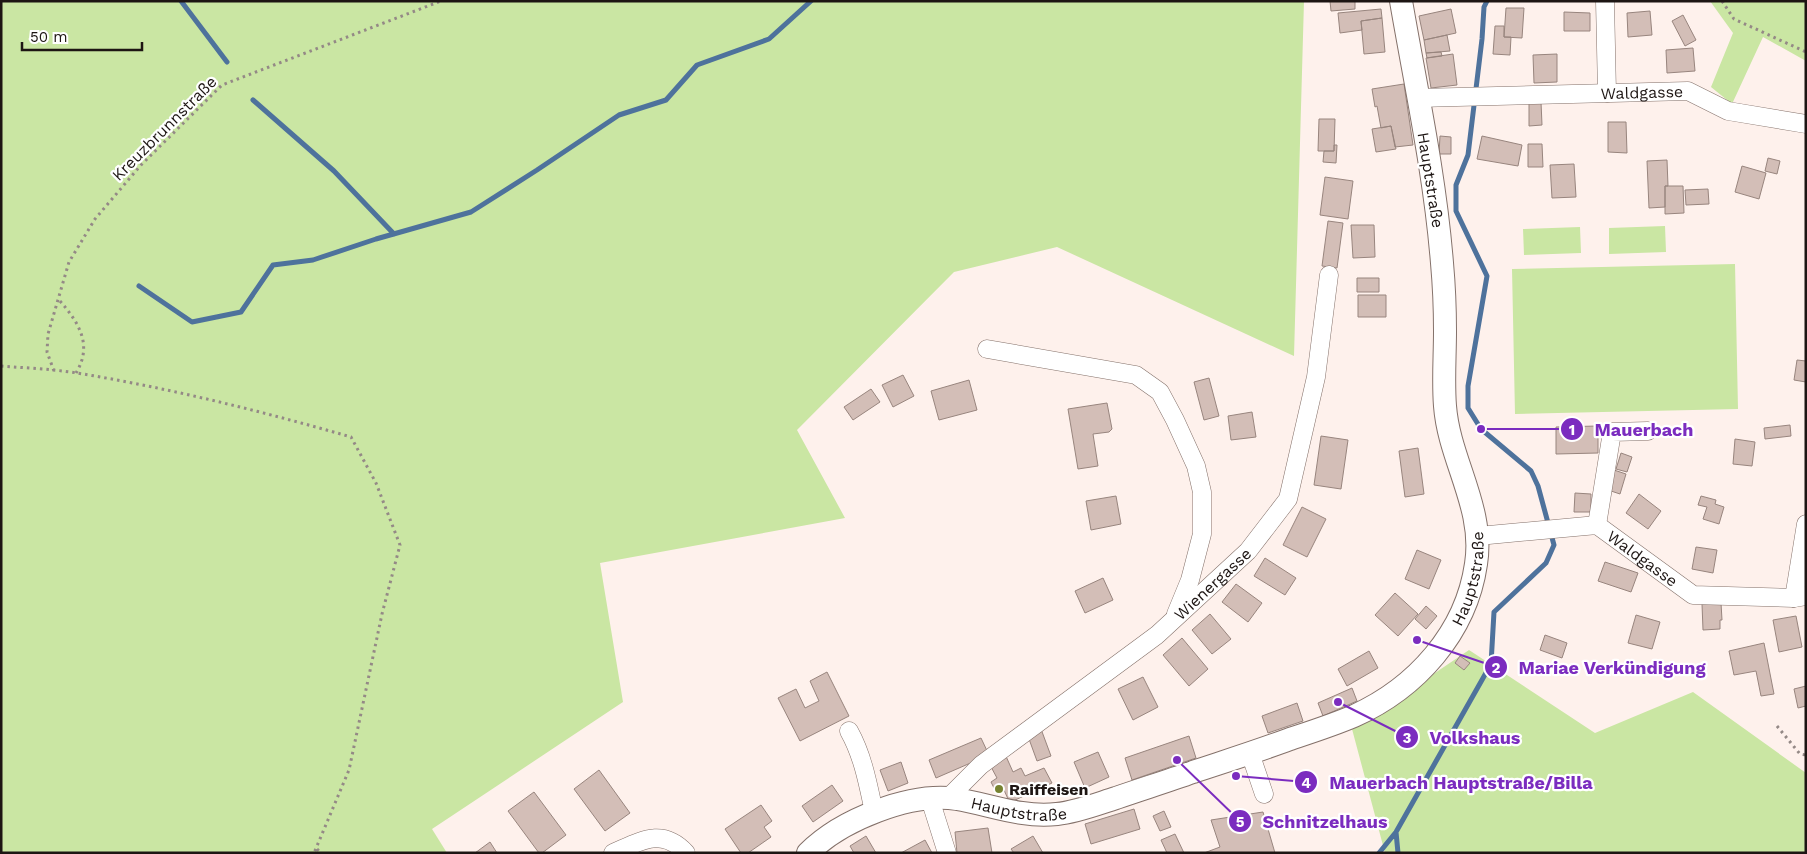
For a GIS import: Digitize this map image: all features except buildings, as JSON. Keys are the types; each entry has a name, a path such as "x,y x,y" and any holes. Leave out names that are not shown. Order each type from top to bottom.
{"main road":[{"name":"Hauptstraße","path":"808,853 824,839 848,824 874,812 897,805 939,799 1029,814 1058,814 1089,807 1354,716 1382,700 1419,672 1442,647 1461,614 1474,575 1478,536 1473,507 1447,419 1444,394 1445,321 1442,264 1434,195 1401,1"}],"street":[{"path":"1605,1 1607,93"},
{"name":"Waldgasse","path":"1418,98 1688,91 1728,111 1806,124"},
{"name":"Wienergasse","path":"939,799 981,765 1157,635 1248,551 1288,499 1316,377 1329,275"},
{"path":"987,349 1136,375 1160,392 1176,420 1196,466 1202,492 1202,534 1190,580 1174,619"},
{"path":"1597,525 1612,432 1648,431"},
{"path":"1800,597 1806,524"},
{"name":"Waldgasse","path":"1478,536 1597,525 1694,595 1800,597"},
{"path":"848,731 855,742 865,772 874,812"},
{"path":"1250,753 1264,794"},
{"path":"939,799 947,853"},
{"path":"613,853 655,837 667,838 678,844 686,853"}],"path":[{"name":"Kreuzbrunnstraße","path":"54,371 47,352 48,334 69,262 95,219 141,164 222,85 441,1"},
{"path":"1722,1 1734,19 1806,52"},
{"path":"59,301 75,318 84,344 84,361 76,373"},
{"path":"1,366 76,373 187,395 351,437 376,483 400,545 382,614 349,770 316,851 321,853"},
{"path":"1777,726 1800,754 1806,755"}],"green space":[{"path":"1,1 1304,1 1294,356 1057,247 954,272 797,430 845,518 600,563 623,702 432,829 447,853 1,853"},
{"path":"1710,1 1806,1 1806,61 1763,37 1732,104 1711,87 1733,33"},
{"path":"1665,226 1666,252 1609,254 1609,228"},
{"path":"1580,227 1581,253 1524,255 1523,229"},
{"path":"1735,264 1738,409 1515,414 1512,269"},
{"path":"1469,650 1595,733 1693,692 1806,773 1806,853 1385,853 1352,729"}],"waterway":[{"path":"181,1 227,62"},
{"path":"139,286 192,322 241,312 273,265 313,260 376,239 471,212 619,115 666,100 697,65 769,39 811,1"},
{"path":"1379,853 1396,832 1491,664 1494,612 1546,563 1554,545 1538,486 1531,471 1481,429 1468,408 1468,386 1487,276 1456,211 1456,185 1468,155 1484,7 1487,1"},
{"path":"253,100 334,171 394,234"},
{"path":"1396,832 1398,853"}],"place":[{"name":"Mauerbach","path":"1481,429"},
{"name":"Mariae Verkündigung","path":"1417,640"},
{"name":"Volkshaus","path":"1338,702"},
{"name":"Schnitzelhaus","path":"1177,760"},
{"name":"Mauerbach Hauptstraße/Billa","path":"1236,776"},
{"name":"Raiffeisen","path":"999,789"}]}
